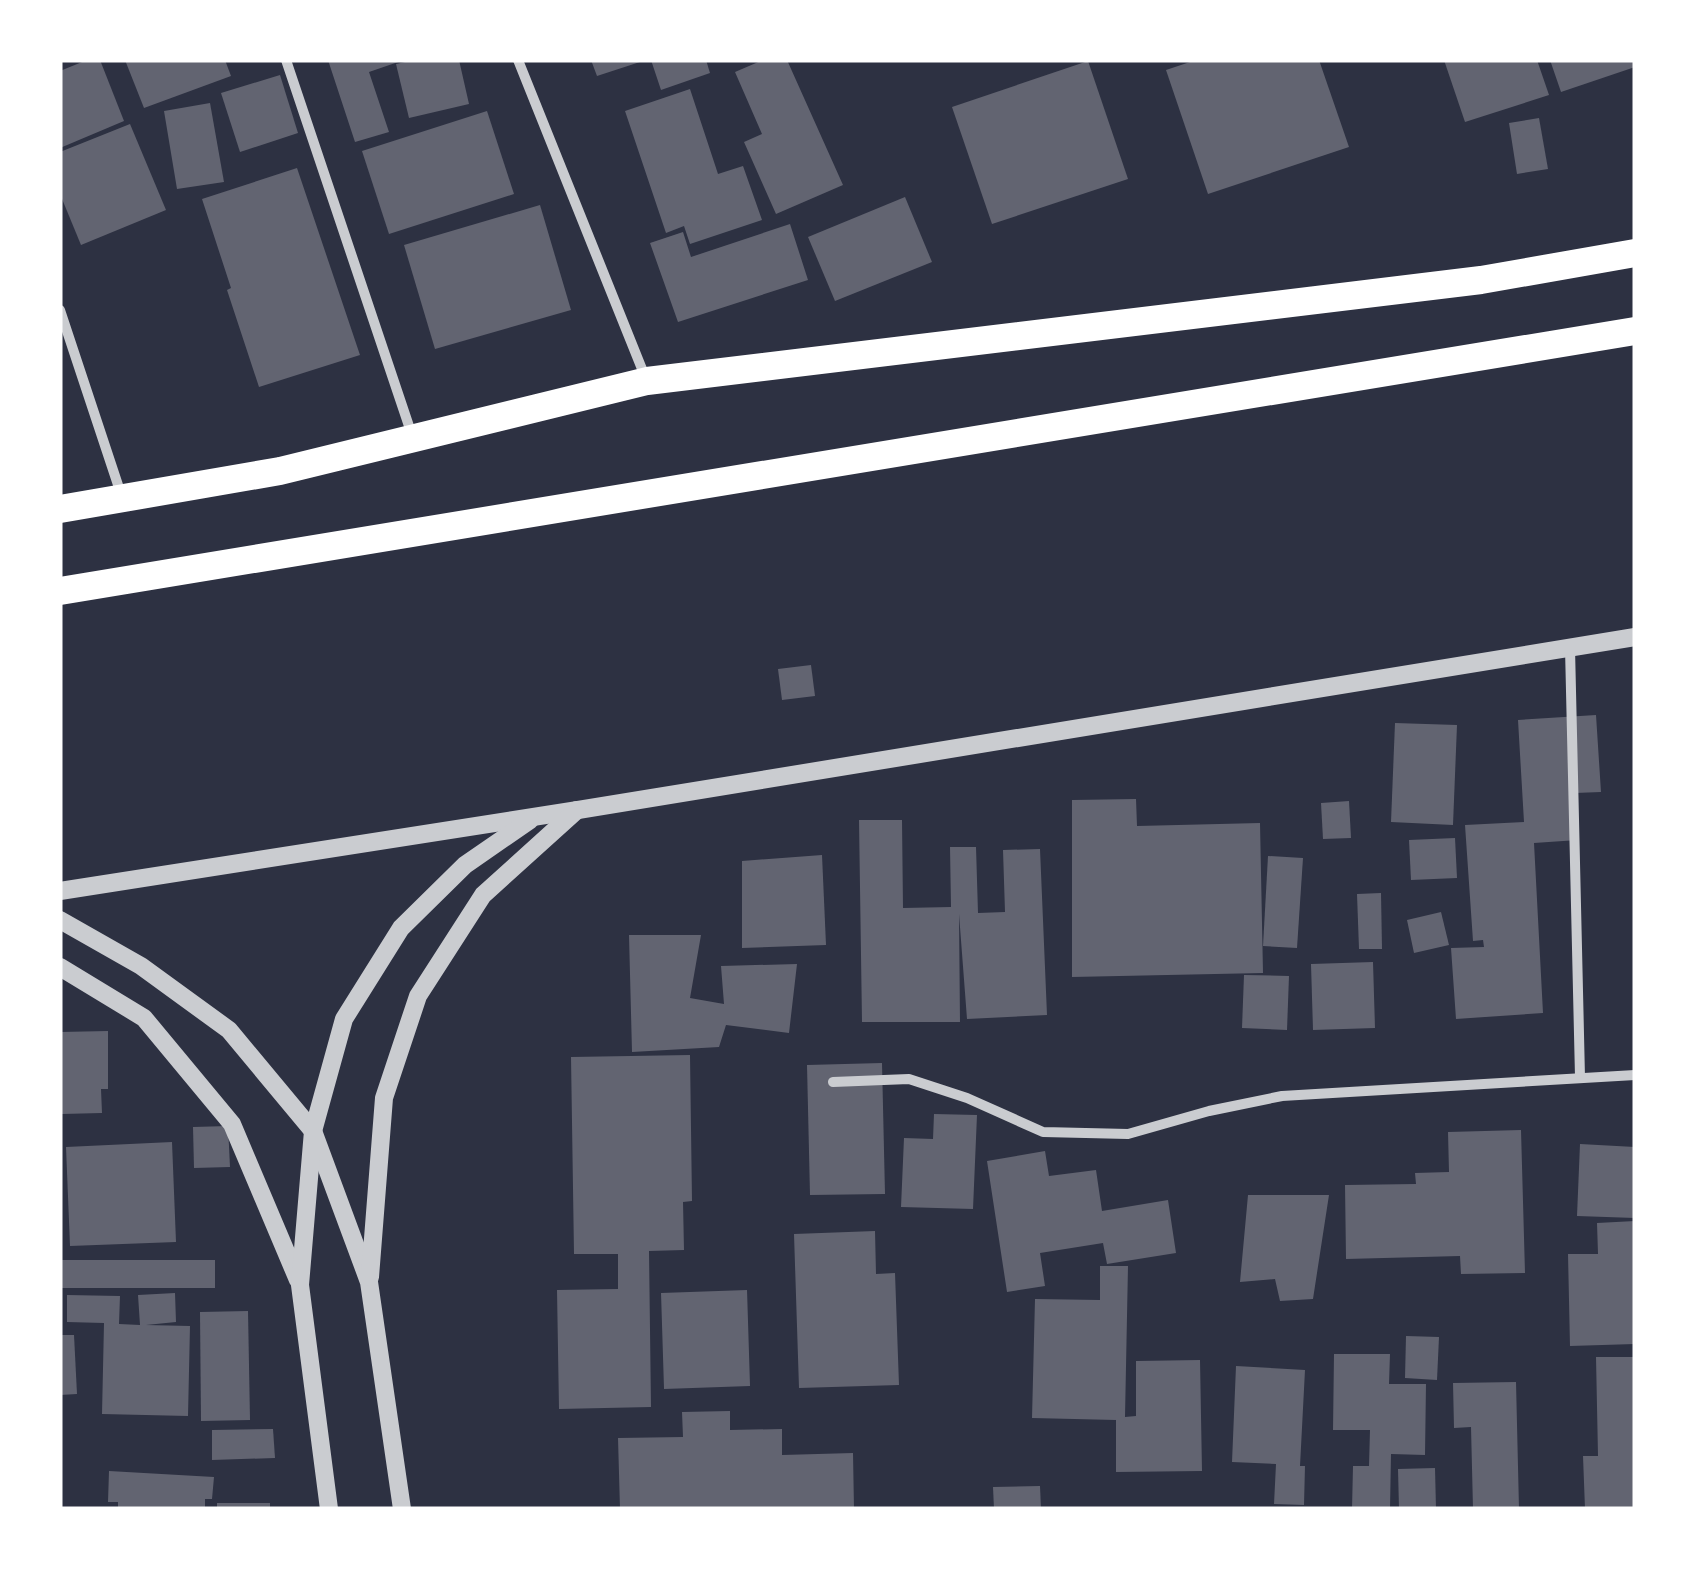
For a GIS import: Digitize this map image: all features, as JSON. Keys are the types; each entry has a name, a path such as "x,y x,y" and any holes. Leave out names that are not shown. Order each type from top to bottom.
{"highway":[{"path":"60,509 280,471 647,381 1481,280 1635,253"},
{"path":"60,590 1635,331"}],"street":[{"path":"286,60 414,438"},
{"path":"518,60 647,381"},
{"path":"60,310 122,498"},
{"path":"60,891 1635,637"},
{"path":"1570,648 1580,1076"},
{"path":"369,1282 384,1098 418,996 483,895 578,810"},
{"path":"329,1509 300,1285 313,1130 344,1019 401,928 466,865 534,816"},
{"path":"60,920 141,966 229,1030 313,1130 369,1282 402,1509"},
{"path":"60,968 144,1018 232,1124 300,1285"},
{"path":"833,1082 909,1080 967,1098 1043,1132 1128,1134 1282,1096 1635,1075"}],"building":[{"path":"87,60 100,60 124,121 60,148 60,71"},
{"path":"125,60 225,60 231,76 144,108"},
{"path":"328,60 404,60 369,72 389,132 355,142"},
{"path":"459,60 469,104 409,118 396,64"},
{"path":"591,60 643,60 643,61 597,76"},
{"path":"651,60 706,60 710,73 661,90"},
{"path":"763,60 787,60 843,185 776,214 744,142 762,134 735,72"},
{"path":"1196,60 1319,60 1349,147 1208,194 1166,70"},
{"path":"1444,60 1537,60 1549,95 1465,122"},
{"path":"1550,60 1635,60 1635,67 1561,92"},
{"path":"1088,61 1128,179 992,224 952,107"},
{"path":"280,75 298,133 240,152 221,93"},
{"path":"690,89 718,174 743,166 762,220 690,244 684,226 666,233 625,111"},
{"path":"210,103 224,182 177,189 164,111"},
{"path":"487,111 514,194 389,234 362,151"},
{"path":"1539,118 1548,169 1517,174 1509,123"},
{"path":"130,124 166,210 81,245 60,194 60,152"},
{"path":"297,168 360,355 259,387 202,199"},
{"path":"905,197 932,262 835,301 808,237"},
{"path":"540,205 571,310 435,349 404,245"},
{"path":"790,224 808,280 678,322 650,243 683,232 691,257"},
{"path":"811,665 815,696 782,700 778,669"},
{"path":"1596,715 1601,792 1575,793 1578,840 1534,843 1543,1013 1456,1019 1451,948 1484,947 1483,940 1473,941 1465,825 1524,822 1518,720"},
{"path":"1395,723 1457,725 1453,825 1391,822"},
{"path":"1136,799 1137,826 1260,823 1263,973 1072,977 1072,800"},
{"path":"1349,801 1351,838 1323,839 1321,803"},
{"path":"859,820 902,820 903,908 951,907 950,847 976,847 978,913 1005,912 1003,850 1040,849 1047,1015 967,1019 959,914 960,1022 862,1022"},
{"path":"1455,838 1457,878 1411,880 1409,840"},
{"path":"822,855 826,945 742,948 742,861"},
{"path":"1268,856 1303,858 1297,948 1263,946"},
{"path":"1381,893 1382,949 1359,949 1357,894"},
{"path":"1441,912 1449,945 1414,953 1407,920"},
{"path":"629,935 701,935 690,998 724,1004 721,966 797,964 789,1033 726,1025 719,1047 632,1052"},
{"path":"1373,962 1375,1028 1313,1030 1311,964"},
{"path":"1244,975 1289,976 1287,1030 1242,1028"},
{"path":"108,1031 108,1089 101,1089 102,1113 62,1114 60,1032"},
{"path":"690,1055 692,1201 683,1202 684,1250 649,1251 651,1407 559,1409 557,1290 618,1289 618,1254 574,1254 571,1057"},
{"path":"882,1063 885,1194 810,1195 807,1065"},
{"path":"934,1114 977,1115 973,1209 901,1207 904,1138 933,1139"},
{"path":"228,1126 230,1167 194,1168 193,1127"},
{"path":"1521,1130 1525,1273 1461,1274 1460,1256 1346,1259 1345,1185 1416,1184 1415,1173 1449,1172 1448,1132"},
{"path":"172,1142 176,1242 70,1246 66,1147"},
{"path":"1580,1144 1635,1147 1635,1218 1577,1216"},
{"path":"1045,1151 1049,1176 1096,1170 1102,1211 1168,1200 1176,1253 1107,1264 1103,1243 1040,1253 1045,1286 1007,1292 987,1161"},
{"path":"1248,1195 1329,1195 1313,1299 1280,1301 1275,1279 1240,1282"},
{"path":"1635,1221 1635,1344 1570,1346 1568,1254 1598,1254 1597,1223"},
{"path":"875,1231 876,1274 895,1273 899,1385 799,1388 794,1234"},
{"path":"60,1260 215,1260 215,1288 60,1288"},
{"path":"1100,1266 1128,1266 1125,1417 1136,1416 1136,1361 1200,1360 1202,1471 1116,1472 1116,1420 1032,1418 1035,1299 1100,1300"},
{"path":"747,1290 750,1386 664,1389 661,1293"},
{"path":"175,1293 176,1322 146,1325 190,1326 188,1416 102,1414 104,1323 67,1322 67,1295 120,1296 119,1324 140,1325 138,1295"},
{"path":"248,1311 250,1420 201,1421 200,1312"},
{"path":"60,1335 74,1335 77,1394 60,1395"},
{"path":"1406,1336 1439,1337 1437,1380 1405,1378"},
{"path":"1334,1354 1390,1354 1389,1384 1426,1384 1425,1455 1391,1454 1390,1509 1352,1509 1353,1466 1369,1466 1370,1430 1333,1430"},
{"path":"1596,1357 1635,1357 1635,1509 1585,1509 1583,1456 1598,1456"},
{"path":"1236,1366 1305,1370 1300,1466 1305,1466 1304,1505 1274,1504 1276,1464 1232,1462"},
{"path":"1516,1382 1519,1509 1473,1509 1471,1427 1454,1428 1453,1383"},
{"path":"730,1411 730,1430 782,1429 782,1455 853,1453 854,1509 620,1509 618,1438 683,1437 682,1412"},
{"path":"273,1429 275,1458 212,1460 212,1430"},
{"path":"1435,1468 1436,1509 1399,1509 1398,1469"},
{"path":"109,1471 214,1477 212,1499 205,1499 205,1509 118,1509 118,1502 108,1502"},
{"path":"1040,1486 1041,1509 994,1509 993,1487"},
{"path":"217,1503 270,1503 270,1509 217,1509"}]}
